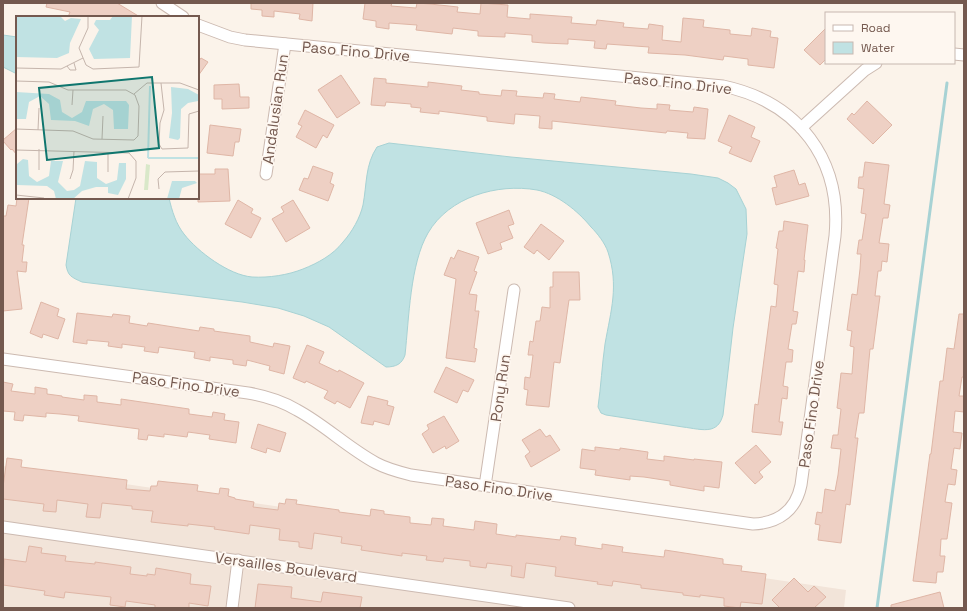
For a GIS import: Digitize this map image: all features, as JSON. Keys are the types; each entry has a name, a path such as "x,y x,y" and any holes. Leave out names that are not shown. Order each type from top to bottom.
{"street":[{"path":"162,3 182,16"},
{"name":"Paso Fino Drive","path":"3,358 266,396 299,411 377,464 393,471 411,476 753,524 773,521 787,512 796,500 801,485 836,227 836,209 834,191 822,157 801,128 788,116 768,102 741,90 723,86 245,40 230,37 199,25"},
{"name":"Andalusian Run","path":"266,174 284,44"},
{"path":"801,128 865,70 874,64"},
{"name":"Pony Run","path":"485,486 514,290"},
{"name":"Versailles Boulevard","path":"3,526 238,560 529,605 569,608"},
{"path":"232,608 238,560"}],"shaded area":[{"path":"3,466 846,590 844,608 3,608"}],"water":[{"path":"3,35 16,37 16,74 3,67"},
{"path":"389,143 511,157 691,174 718,178 736,189 746,209 747,234 733,328 723,415 719,424 708,430 701,430 601,413 598,407 605,344 613,298 613,276 608,252 598,235 573,209 552,195 537,190 522,188 506,189 475,195 448,210 437,221 428,233 417,260 411,292 405,355 400,363 393,366 386,367 329,327 304,316 278,308 242,302 82,282 68,272 66,265 76,199 169,199 171,208 184,234 197,248 224,267 234,272 252,277 285,274 303,269 330,255 350,234 362,210 368,168 377,147"}],"building":[{"path":"47,3 117,3 138,16 68,16 70,12 46,7"},
{"path":"251,3 313,3 312,21 299,19 300,14 274,11 274,17 262,16 262,10 251,9"},
{"path":"365,3 392,3 391,6 416,8 417,3 430,4 458,7 457,12 480,14 481,3 508,5 507,17 530,19 530,14 572,17 571,23 596,25 597,20 624,23 623,27 648,29 649,24 663,26 662,40 681,42 683,18 704,20 703,27 730,30 730,34 751,36 752,28 771,31 770,37 778,38 774,68 748,65 748,59 724,56 723,60 685,55 648,53 649,47 607,44 606,49 594,48 595,41 568,39 568,44 544,43 532,42 532,35 505,33 505,37 478,36 478,31 453,28 452,34 416,30 417,25 389,23 389,29 376,27 376,21 363,19"},
{"path":"825,29 825,60 820,65 804,50"},
{"path":"201,58 208,62 199,75 199,61"},
{"path":"341,75 360,103 337,118 318,90"},
{"path":"374,78 386,79 386,83 428,87 428,82 462,86 461,90 479,92 479,94 501,96 502,90 517,91 516,96 543,98 544,93 555,94 554,99 580,102 581,97 616,101 615,105 641,108 657,109 657,104 670,105 669,110 693,112 694,107 708,109 705,139 687,138 688,133 667,131 666,133 552,121 552,129 539,128 540,116 515,114 514,124 487,121 487,117 439,111 439,114 420,112 421,108 411,107 411,104 386,102 385,106 371,105"},
{"path":"239,84 240,97 249,97 249,108 222,109 222,99 214,99 214,85"},
{"path":"867,101 892,125 873,144 847,119 852,113 854,115"},
{"path":"305,110 334,125 327,138 323,135 316,148 296,137 302,126 298,124"},
{"path":"729,115 755,127 751,137 760,141 751,162 729,153 732,147 718,141"},
{"path":"210,125 241,129 239,142 235,142 233,156 207,153"},
{"path":"16,129 16,154 12,149 11,150 3,140"},
{"path":"865,162 889,165 884,204 890,205 888,218 883,218 879,243 889,244 887,262 882,261 881,271 878,271 875,296 880,296 873,349 870,349 864,413 859,413 855,438 858,438 850,505 846,504 841,543 818,540 820,525 815,524 817,512 822,513 825,489 835,491 841,449 831,448 833,435 838,435 841,409 837,408 841,373 852,374 854,347 850,346 852,331 847,330 852,294 857,295 861,254 857,254 859,240 862,240 866,214 861,213 864,189 858,188 859,177 863,177"},
{"path":"313,166 333,173 330,183 334,185 328,201 299,190 304,178 308,179"},
{"path":"215,169 228,169 230,201 198,202 199,174 215,174"},
{"path":"794,170 799,185 805,183 809,196 776,205 772,188 777,187 774,176"},
{"path":"17,199 29,199 22,245 24,245 22,262 27,262 26,272 17,271 22,309 3,311 3,216 6,216 8,205 16,206"},
{"path":"238,200 253,209 251,213 261,218 251,238 225,224"},
{"path":"293,200 310,228 286,242 272,219 284,212 281,207"},
{"path":"509,210 514,224 508,226 513,238 500,243 502,249 488,254 476,223"},
{"path":"784,221 808,225 804,272 798,271 793,311 798,312 796,324 792,324 788,349 793,350 792,362 786,362 783,386 788,387 787,399 782,398 779,422 783,422 781,435 752,432 755,404 758,405 771,306 776,307 778,285 774,284 778,249 776,248 779,231 783,231"},
{"path":"541,224 564,241 549,260 537,250 534,254 524,247"},
{"path":"458,250 479,257 474,271 477,272 469,294 477,295 475,311 479,311 474,348 477,349 475,362 446,358 456,279 444,275 451,257 454,259"},
{"path":"553,272 579,272 580,300 569,300 560,363 554,362 549,407 526,405 528,390 524,389 525,377 530,378 533,355 528,355 530,341 533,342 536,321 540,321 542,307 550,308 550,287 553,287"},
{"path":"41,302 59,309 57,316 65,319 58,339 43,334 42,338 30,333"},
{"path":"77,313 112,317 113,314 130,316 129,323 147,326 148,323 199,331 200,327 214,329 214,331 250,336 250,342 273,347 274,343 290,346 284,374 269,370 270,366 247,360 246,366 233,364 233,360 210,357 210,361 194,358 195,352 159,347 158,353 144,351 145,347 122,344 122,348 108,346 109,342 87,340 87,344 73,342"},
{"path":"959,314 964,314 964,377 962,377 959,396 964,396 964,412 955,411 953,432 962,433 960,449 954,448 951,469 957,470 955,485 948,484 945,502 952,503 947,539 941,539 940,556 945,556 943,572 937,572 936,583 913,581 940,381 943,381 947,348 954,349"},
{"path":"307,345 324,352 319,363 338,372 339,370 364,383 350,408 337,401 335,404 324,398 328,391 306,381 305,383 293,378"},
{"path":"446,367 474,380 468,392 463,390 457,403 434,392"},
{"path":"3,382 13,384 11,391 35,394 35,387 47,389 47,394 62,397 84,400 84,395 97,396 97,402 121,405 121,399 189,409 189,414 212,417 213,412 225,414 224,420 239,422 236,443 209,439 210,435 188,432 187,437 164,434 164,437 148,435 147,440 138,439 139,429 78,421 79,416 60,414 46,413 46,417 24,415 23,421 14,420 15,412 3,411"},
{"path":"368,396 388,401 387,405 394,407 389,425 374,421 373,425 361,423"},
{"path":"444,416 459,441 446,449 445,446 433,453 422,434 429,429 427,425"},
{"path":"258,424 286,433 280,452 267,448 266,453 251,448"},
{"path":"540,429 546,437 550,435 560,450 531,467 525,456 530,452 522,440"},
{"path":"756,445 771,462 759,472 763,477 755,484 735,463"},
{"path":"595,447 620,450 620,448 648,452 647,459 664,461 664,456 722,462 719,488 704,486 704,491 670,485 670,481 644,477 630,476 630,480 595,475 596,470 580,468 582,449 595,451"},
{"path":"7,458 22,460 21,467 127,480 126,489 150,491 151,486 157,486 158,481 198,485 197,491 219,494 220,488 229,489 228,496 235,499 254,502 253,507 278,510 279,503 285,504 286,499 297,500 296,504 370,516 371,509 384,511 384,514 410,517 410,523 431,525 432,518 444,519 443,526 474,530 475,521 497,524 496,534 560,540 561,536 576,538 575,545 602,549 602,544 623,547 622,552 664,557 665,550 723,559 723,564 742,566 741,571 766,574 762,604 741,602 740,608 724,606 724,598 700,595 700,597 683,595 683,593 641,588 641,585 613,581 612,586 597,584 598,582 555,576 556,567 526,563 524,578 511,576 512,566 487,563 486,568 470,566 470,561 444,558 443,562 426,560 427,556 402,553 402,556 361,550 362,546 341,543 342,537 314,533 312,549 299,547 299,542 279,540 280,529 250,525 249,534 214,529 215,527 151,522 153,511 132,509 132,506 102,503 100,518 86,517 88,504 57,500 56,512 43,511 44,504 3,499"},
{"path":"29,546 42,548 41,553 66,556 65,561 95,564 95,562 131,567 130,574 147,576 147,574 155,575 156,568 191,574 190,584 211,586 208,606 189,603 189,608 155,608 155,605 126,601 125,607 110,605 111,597 65,592 64,598 44,595 45,591 3,585 4,559 26,562"},
{"path":"794,578 808,592 814,586 826,597 814,608 780,608 772,600"},
{"path":"258,584 292,587 291,598 321,602 323,592 362,597 360,608 255,608"},
{"path":"940,592 944,608 891,608 891,605"}],"waterway":[{"path":"877,608 947,83"}]}
